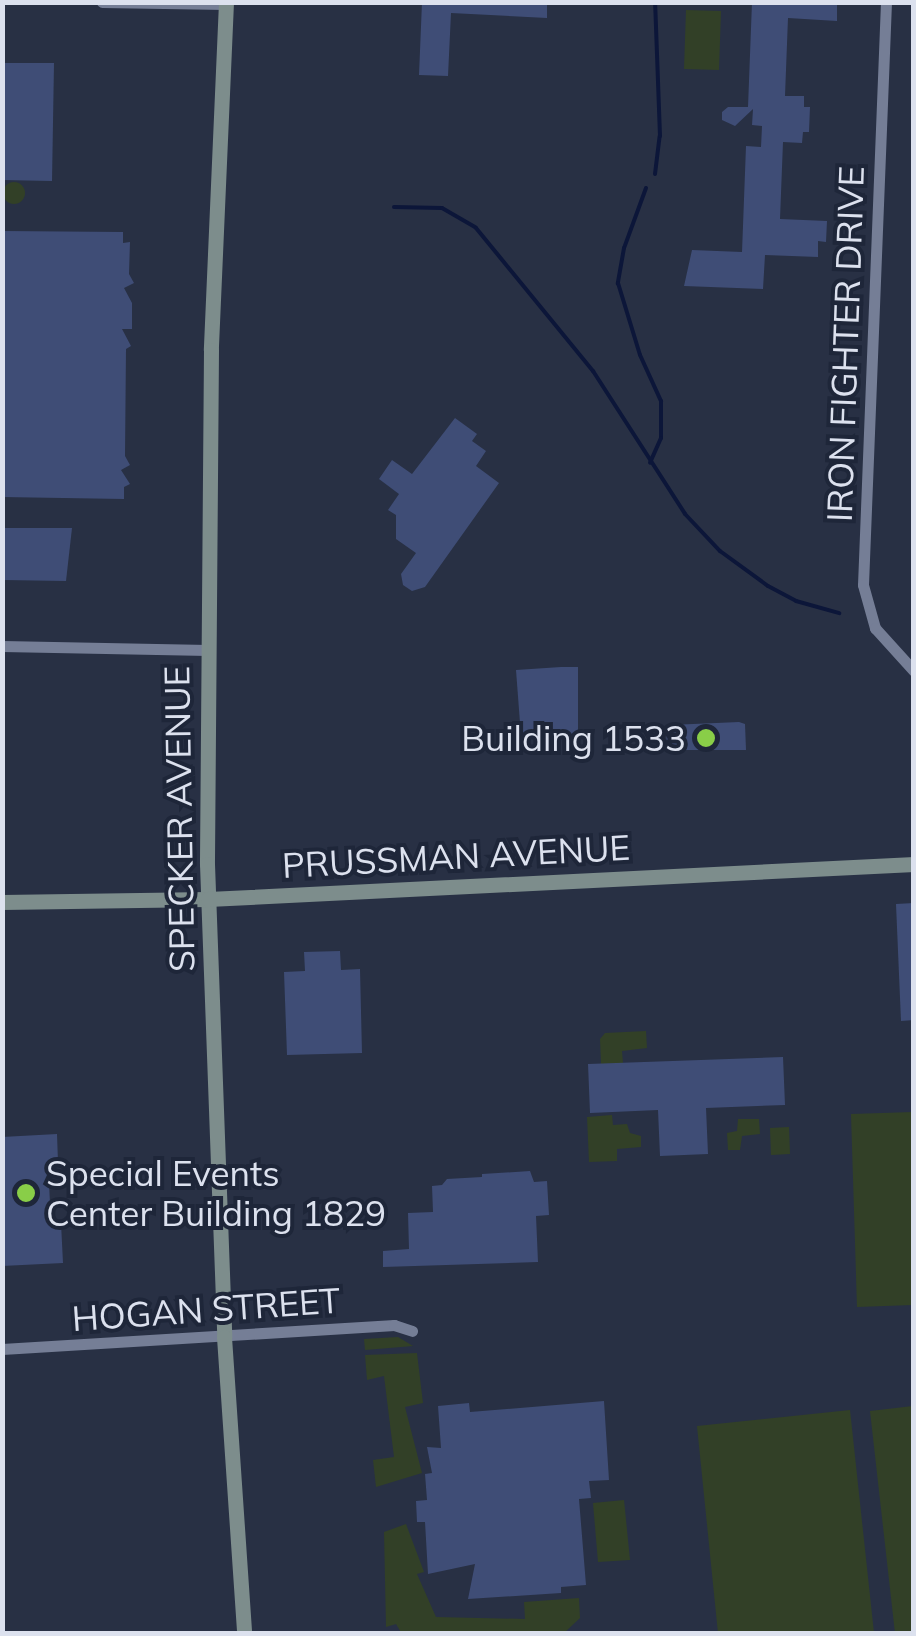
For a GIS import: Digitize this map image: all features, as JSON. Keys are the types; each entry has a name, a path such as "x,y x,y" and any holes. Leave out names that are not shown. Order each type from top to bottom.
{"street":[{"path":"102,2 226,3"},
{"name":"IRON FIGHTER DRIVE","path":"886,2 863,578 875,628 914,671"},
{"name":"SPECKER AVENUE","path":"226,3 211,350 208,899 224,1337 244,1634"},
{"path":"2,646 208,650"},
{"name":"PRUSSMAN AVENUE","path":"2,902 208,899 914,864"},
{"name":"HOGAN STREET","path":"2,1349 394,1324 412,1331"}],"green space":[{"path":"686,10 721,11 719,70 684,69"},
{"path":"14,182 22,185 22,201 14,204 6,201 3,193 6,185"},
{"path":"646,1031 647,1048 622,1051 623,1063 601,1064 600,1039 605,1033"},
{"path":"913,1112 913,1305 857,1307 851,1114"},
{"path":"612,1115 613,1125 627,1124 630,1133 641,1136 641,1147 617,1149 617,1161 589,1162 587,1117"},
{"path":"738,1119 759,1119 760,1134 742,1136 740,1150 728,1150 727,1133 737,1131"},
{"path":"789,1127 790,1154 771,1155 770,1128"},
{"path":"398,1337 413,1346 365,1350 364,1339"},
{"path":"417,1353 423,1403 405,1407 422,1473 376,1487 373,1460 394,1457 384,1376 367,1380 365,1355"},
{"path":"913,1406 913,1633 895,1633 870,1411"},
{"path":"850,1410 874,1633 718,1633 697,1426"},
{"path":"624,1500 630,1560 598,1562 593,1503"},
{"path":"406,1524 424,1572 417,1574 436,1617 525,1619 524,1602 579,1598 580,1618 563,1634 402,1634 396,1624 386,1627 384,1532"}],"building":[{"path":"422,2 547,2 547,18 451,13 448,76 419,75"},
{"path":"752,2 837,2 837,21 788,18 785,96 804,96 804,107 810,107 809,132 803,132 802,143 783,142 780,219 827,221 826,242 818,241 818,257 765,255 763,289 684,286 692,250 742,252 746,146 761,147 762,126 752,125 753,109 735,126 722,120 722,112 728,107 748,107"},
{"path":"2,63 54,63 52,181 2,180"},
{"path":"2,231 123,232 123,243 130,242 129,274 134,283 124,288 132,303 132,329 122,329 131,346 126,349 125,456 130,465 121,470 130,484 124,487 124,499 2,497"},
{"path":"455,418 477,434 472,441 486,451 476,466 499,483 425,587 412,591 403,585 401,574 416,553 396,539 396,515 388,510 399,494 379,479 392,460 412,474"},
{"path":"3,528 72,528 66,581 3,580"},
{"path":"578,667 578,733 553,738 521,736 516,670"},
{"name":"Building 1533","path":"745,724 746,750 667,750 666,728 670,725"},
{"path":"914,903 914,1020 901,1021 896,904"},
{"path":"340,951 341,970 360,969 362,1053 287,1055 284,972 305,971 304,952"},
{"path":"783,1057 785,1105 706,1108 708,1154 660,1156 658,1110 590,1113 588,1064"},
{"name":"Special Events Center Building 1829","path":"57,1134 58,1162 48,1162 51,1224 61,1223 63,1263 2,1266 2,1137"},
{"path":"530,1171 534,1182 547,1181 549,1215 536,1216 538,1262 383,1267 383,1251 409,1249 408,1213 433,1212 432,1186 442,1185 447,1179"},
{"path":"604,1401 609,1480 589,1481 591,1498 579,1499 586,1585 561,1587 561,1593 468,1599 475,1564 428,1574 425,1522 417,1522 416,1501 427,1500 425,1474 432,1473 427,1447 441,1448 438,1406 469,1403 470,1412"}],"waterway":[{"path":"655,2 660,136 655,174"},
{"path":"646,188 624,248 618,283 640,355 661,401 661,438 650,463"},
{"path":"394,207 442,208 476,228 593,371 685,514 720,551 768,586 796,601 839,613"}],"place":[{"name":"Building 1533","path":"706,738"},
{"name":"Special Events Center Building 1829","path":"26,1193"}]}
